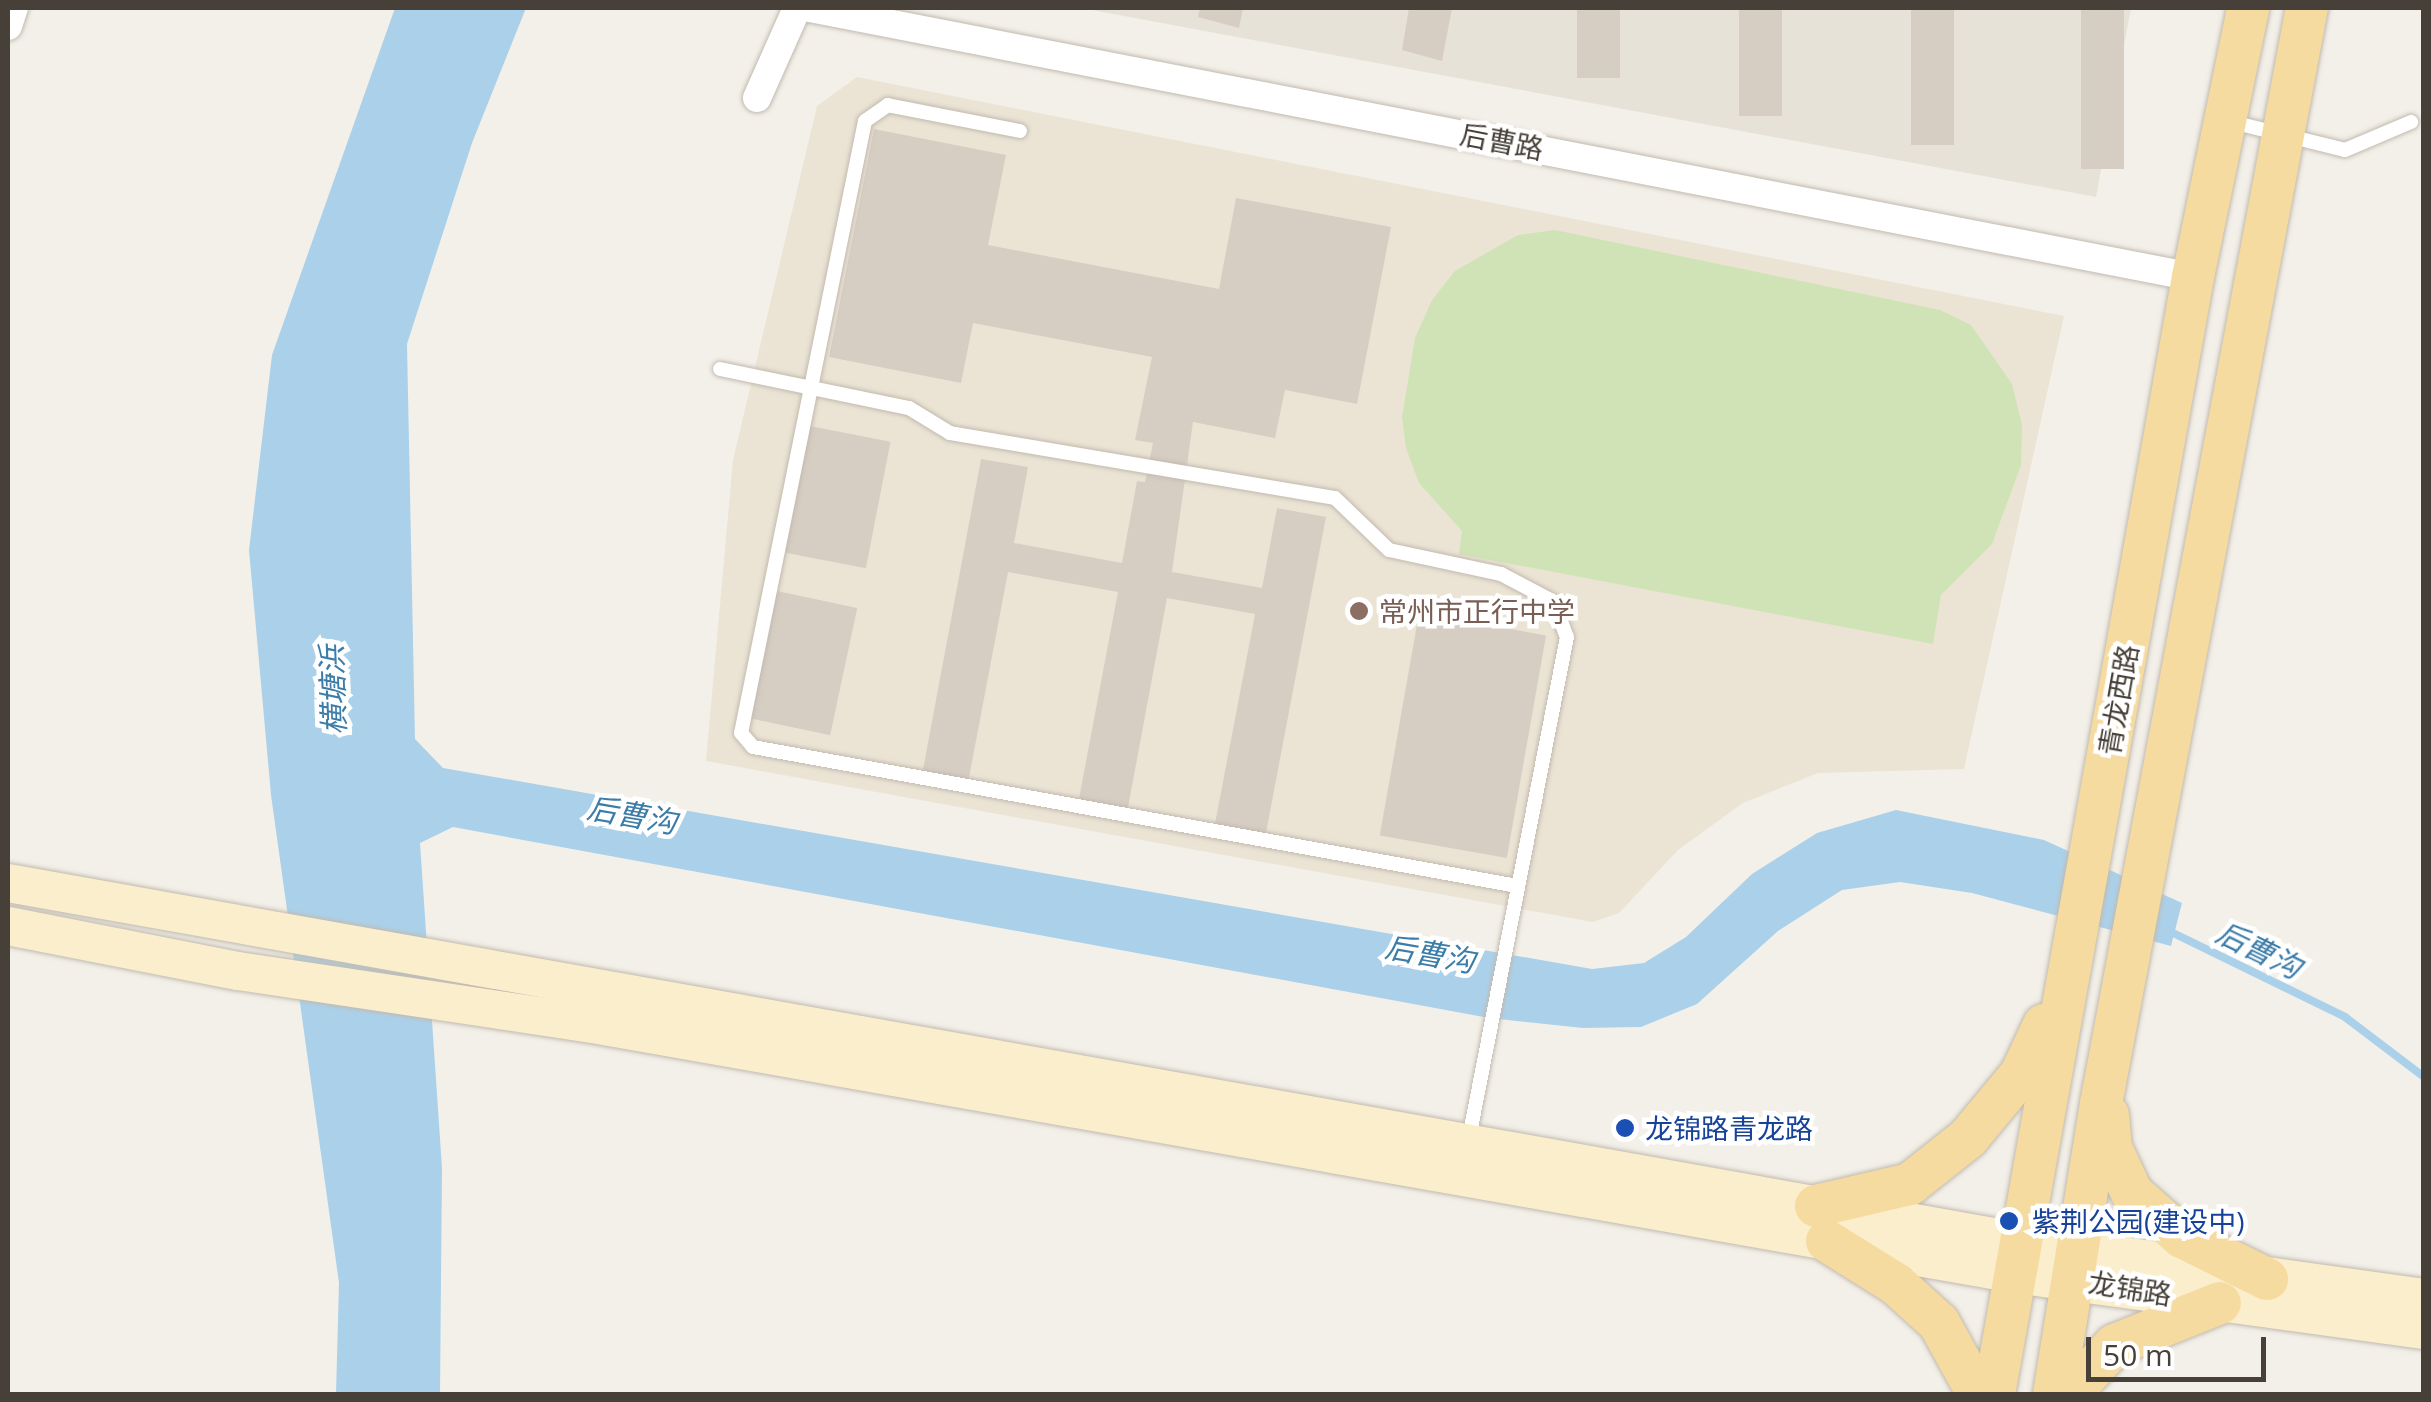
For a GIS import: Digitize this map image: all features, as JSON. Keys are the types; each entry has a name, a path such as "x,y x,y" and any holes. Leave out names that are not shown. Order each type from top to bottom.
{"main road":[{"name":"青龙西路","path":"1994,1394 2193,277 2248,8"},
{"path":"2054,1394 2105,1085 2307,8"},
{"path":"8,883 1468,1144 1822,1224 1939,1323 1978,1394"},
{"path":"8,926 238,972 476,1010 586,1023 1822,1224 1910,1184 1968,1138 2021,1074 2066,979"},
{"path":"2105,1085 2111,1148 2132,1193 2182,1237 2267,1279"},
{"name":"龙锦路","path":"1822,1224 2018,1258 2267,1279 2424,1298"},
{"name":"龙锦路","path":"2075,1264 2220,1303 2424,1330"},
{"path":"2069,1394 2115,1344 2220,1303"}],"street":[{"path":"8,26 14,8"},
{"path":"757,98 797,8"},
{"name":"后曹路","path":"810,8 2193,277"}],"lane":[{"path":"1020,131 888,105 865,121 741,733 753,747 1515,894"},
{"path":"2226,120 2345,150 2411,122"},
{"path":"720,369 909,408 950,432 1335,498 1389,550 1500,574 1554,602 1567,636 1468,1144"}],"shaded area":[{"path":"1081,8 2131,8 2096,197"},
{"name":"常州市正行中学","path":"857,77 2064,316 1964,769 1818,773 1743,803 1678,850 1619,913 1593,922 706,761 733,460 817,106"}],"green space":[{"path":"1555,230 1940,310 1971,325 2012,384 2022,425 2021,465 1992,544 1941,595 1933,644 1459,554 1462,531 1419,483 1406,448 1402,417 1415,338 1432,300 1455,271 1518,235"}],"water":[{"name":"横塘浜","path":"395,8 526,8 472,143 407,344 415,739 443,768 1592,969 1644,963 1686,937 1752,874 1817,833 1896,810 2044,840 2182,903 2171,946 1972,893 1900,882 1842,890 1778,931 1697,1004 1641,1027 1583,1028 1489,1018 453,827 420,843 442,1168 440,1394 336,1394 339,1283 271,795 249,550 272,355"}],"building":[{"path":"1200,8 1243,8 1239,28 1198,17"},
{"path":"1409,8 1452,8 1442,61 1402,50"},
{"path":"1577,8 1620,8 1620,78 1577,78"},
{"path":"1739,8 1782,8 1782,116 1739,116"},
{"path":"1911,8 1954,8 1954,145 1911,145"},
{"path":"2081,8 2124,8 2124,169 2081,169"},
{"path":"874,129 1006,155 988,245 1219,289 1236,198 1391,227 1357,404 1285,390 1275,438 1193,422 1172,572 1262,588 1277,508 1326,517 1265,838 1214,829 1255,614 1167,598 1127,813 1078,804 1118,592 1008,572 968,783 922,775 981,459 1028,467 1014,543 1122,563 1137,481 1145,482 1153,443 1135,440 1152,357 973,323 961,383 829,357"},
{"path":"810,426 890,442 866,568 785,553"},
{"path":"777,591 857,608 830,735 750,718"},
{"path":"1419,613 1546,635 1507,858 1380,836"}],"waterway":[{"name":"后曹沟","path":"2167,930 2345,1017 2424,1077"}],"place":[{"name":"常州市正行中学","path":"1359,611"},
{"name":"龙锦路青龙路","path":"1625,1128"},
{"name":"紫荆公园(建设中)","path":"2009,1221"}]}
